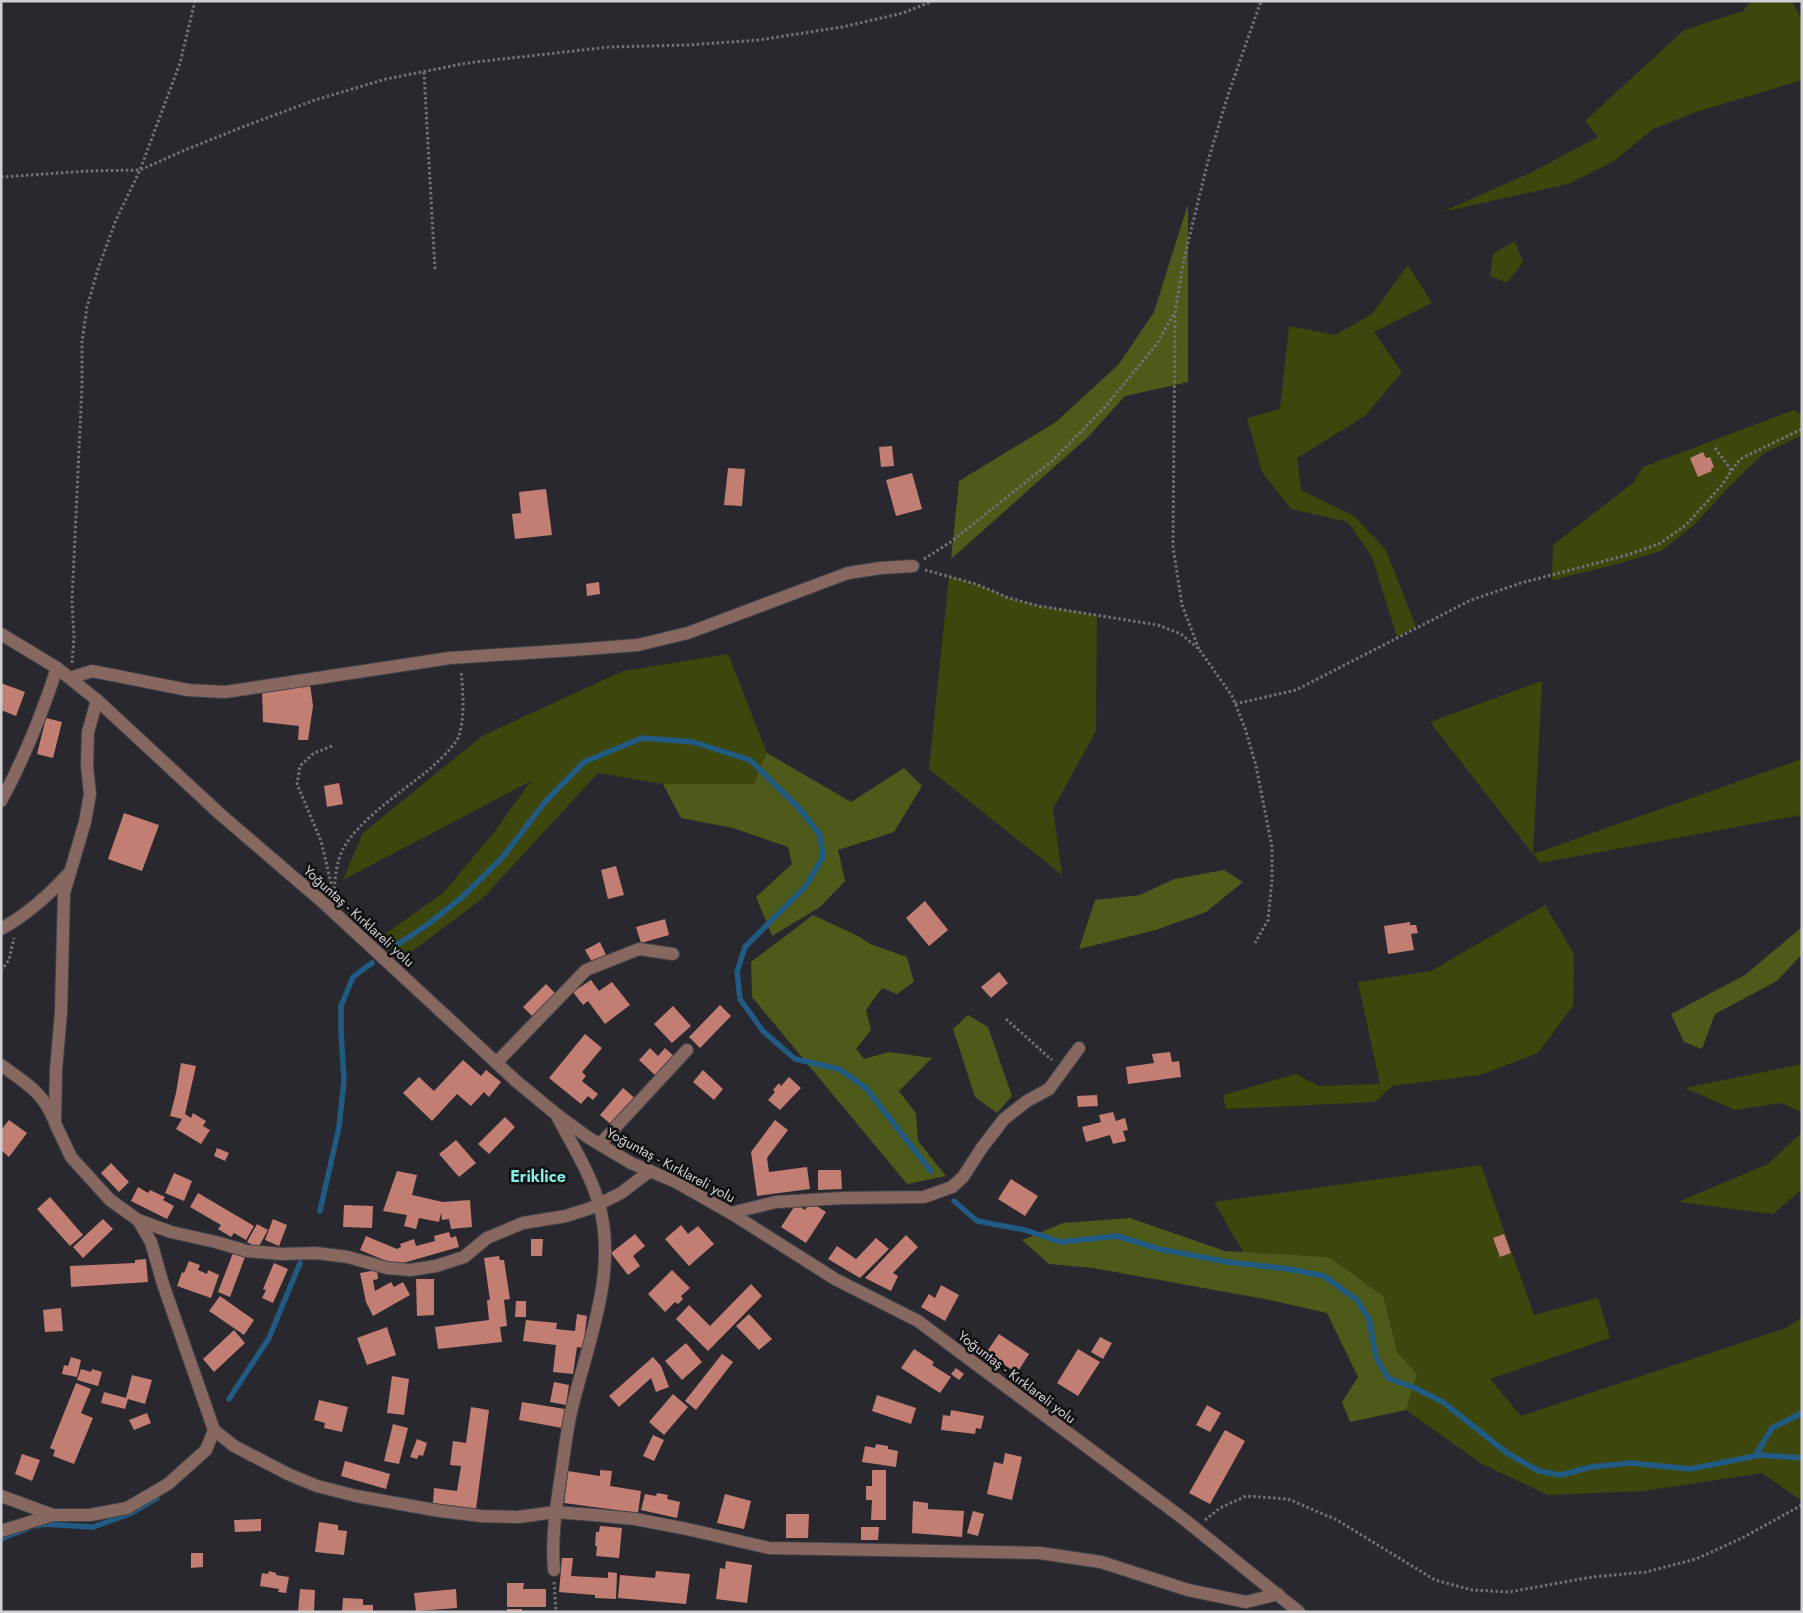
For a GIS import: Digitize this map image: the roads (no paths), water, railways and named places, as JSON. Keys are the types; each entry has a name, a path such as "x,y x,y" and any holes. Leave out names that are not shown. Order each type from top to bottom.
{"street":[{"path":"70,678 92,671 188,690 225,692 460,657 638,644 688,633 848,573 913,566"},
{"name":"Yoğuntaş - Kırklareli yolu","path":"1,634 57,668 98,700 220,814 326,905 496,1062 556,1114 631,1163 676,1182 731,1213 835,1278 918,1321 1195,1529 1299,1612"},
{"path":"1,801 28,748 57,668"},
{"path":"55,1123 56,1070 61,1012 64,893 87,813 90,794 87,766 88,732 98,700"},
{"path":"1,929 54,889 69,872"},
{"path":"496,1062 586,970 639,949 673,954"},
{"path":"731,1213 776,1202 843,1198 924,1197 952,1187 963,1177 1004,1119 1027,1101 1049,1089 1079,1048"},
{"path":"600,1144 687,1050"},
{"path":"1,1066 36,1092 47,1104 71,1157 110,1200 138,1220 171,1232 248,1251 348,1257 387,1268 410,1270 436,1266 464,1257 487,1238 524,1224 566,1216 599,1204 621,1193 650,1171"},
{"path":"554,1570 552,1548 555,1512 571,1409 598,1312 603,1280 605,1239 599,1204 587,1171 556,1114"},
{"path":"138,1220 151,1242 162,1284 214,1430 234,1446 288,1474 317,1486 356,1496 440,1511 481,1516 518,1517 555,1512 635,1519 722,1536 769,1548 1040,1553 1101,1562 1188,1590 1246,1602 1278,1594"},
{"path":"1,1532 53,1515 90,1515 127,1508 168,1484 194,1462 206,1450 214,1430"},
{"path":"1,1496 53,1515"}],"waterway":[{"path":"398,944 427,925 461,898 502,858 545,802 584,762 642,738 693,742 750,760 799,808 820,835 823,857 805,887 745,947 737,972 740,999 763,1031 795,1059 839,1069 866,1088 931,1171"},
{"path":"320,1211 339,1127 344,1080 341,1006 353,977 372,963"},
{"path":"954,1201 977,1221 1025,1230 1061,1242 1117,1236 1159,1249 1228,1262 1289,1269 1324,1276 1357,1300 1369,1319 1376,1357 1388,1378 1415,1388 1443,1402 1507,1453 1539,1471 1561,1475 1591,1467 1631,1463 1690,1469 1760,1455 1802,1458"},
{"path":"229,1399 269,1338 300,1263"},
{"path":"1755,1456 1772,1428 1802,1413"},
{"path":"38,1526 42,1524 93,1527 132,1513 157,1498"},
{"path":"1,1540 27,1529"}],"district":[{"name":"Eriklice","path":"538,1176"}]}
